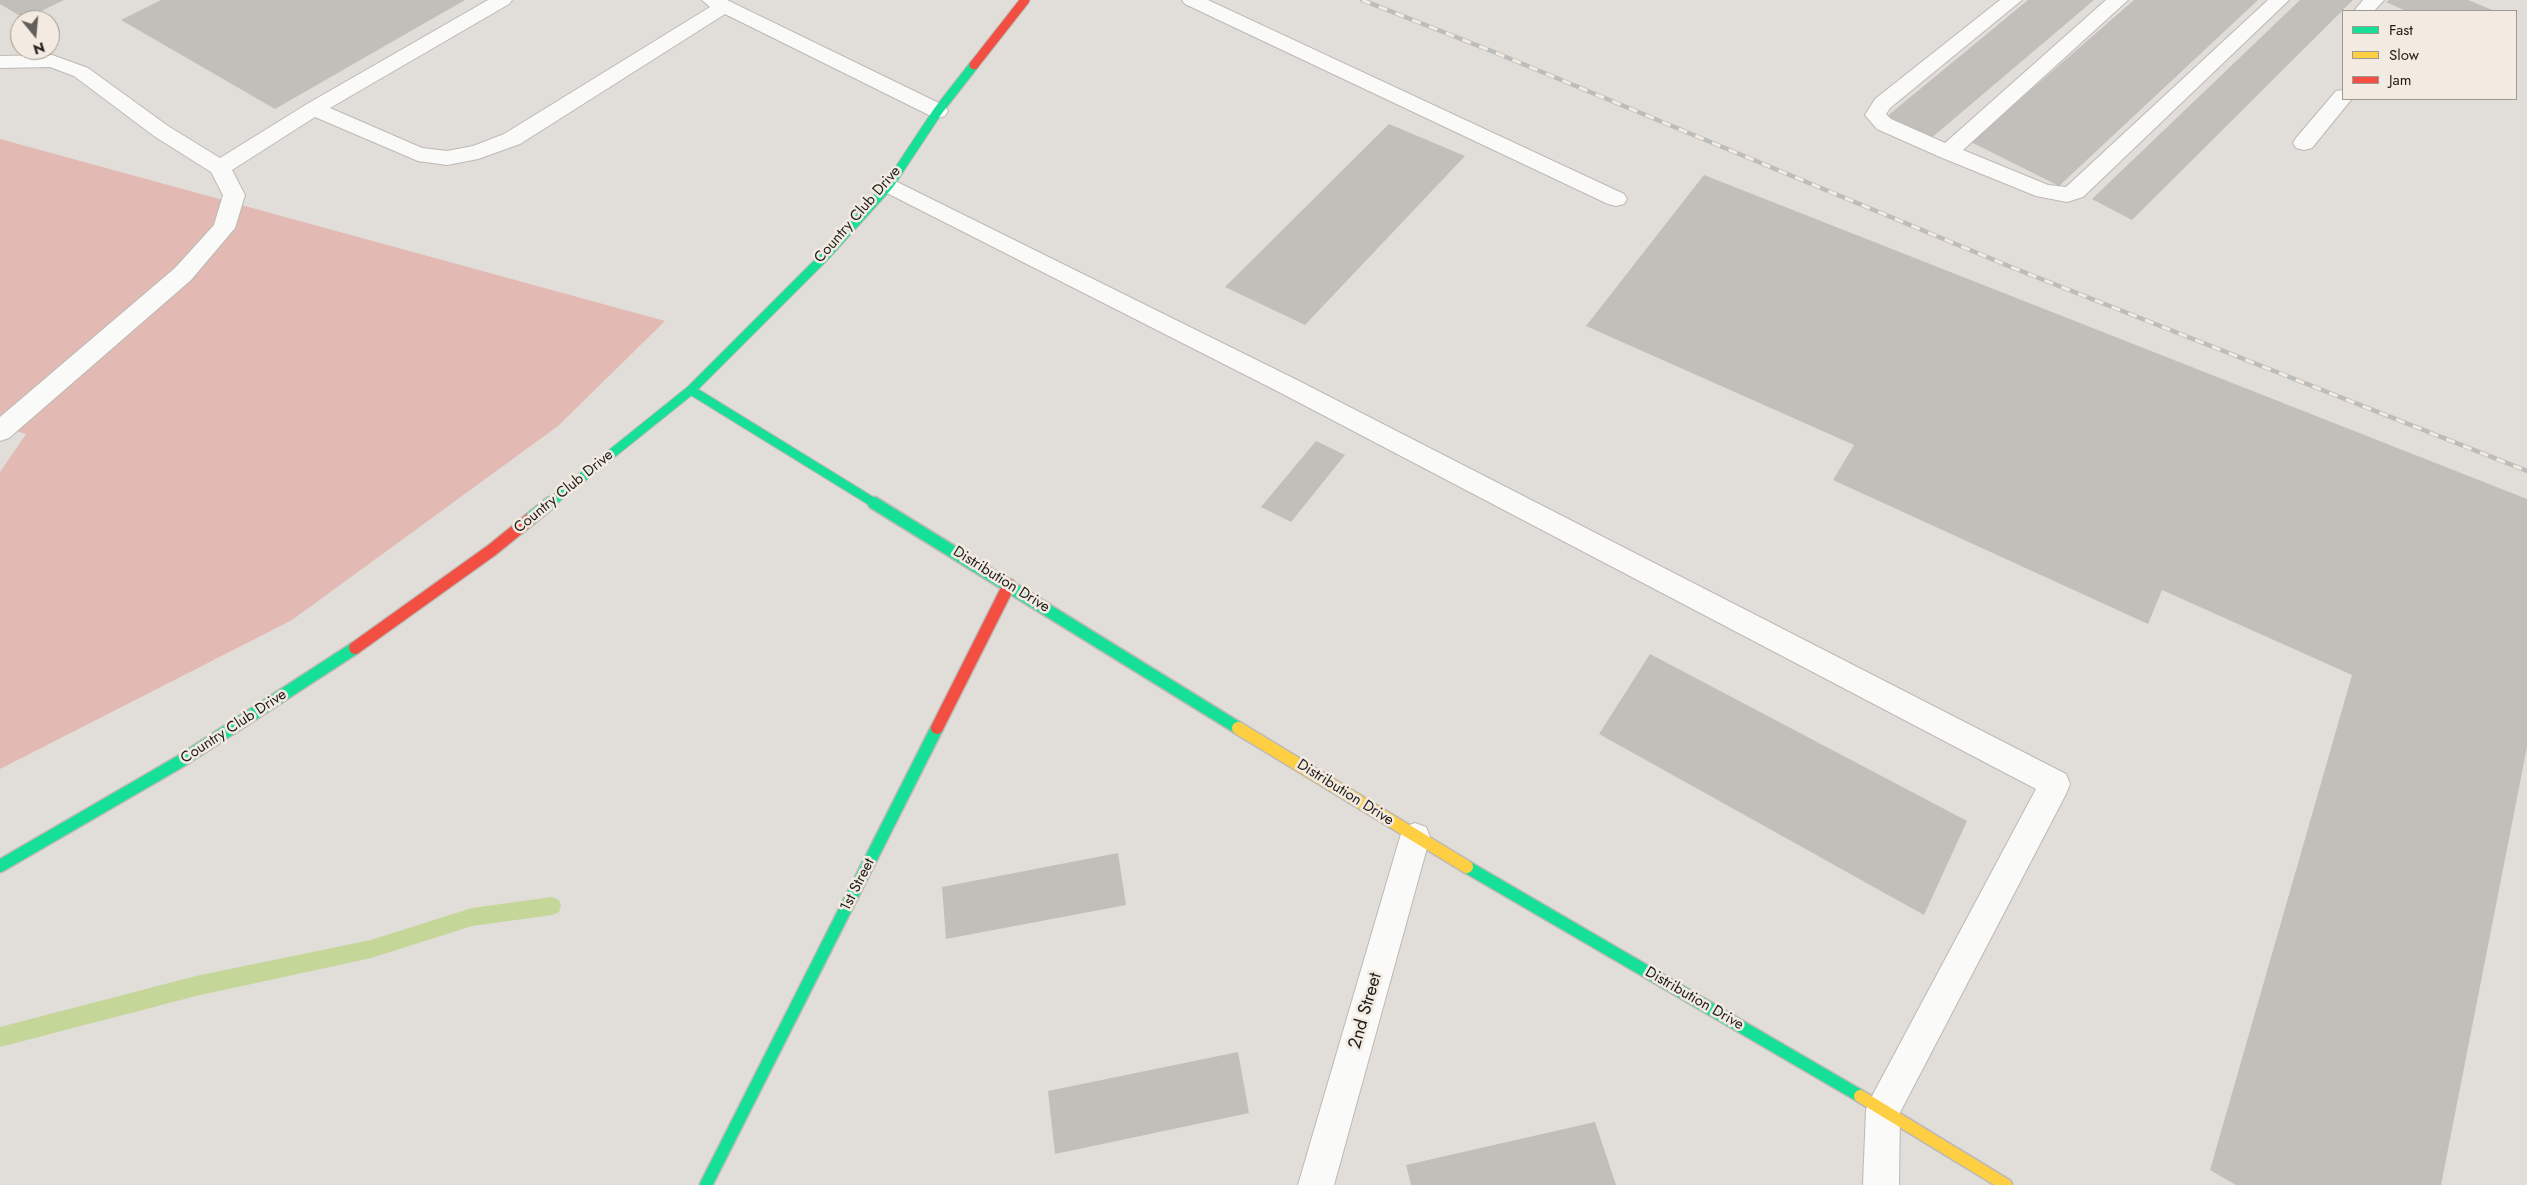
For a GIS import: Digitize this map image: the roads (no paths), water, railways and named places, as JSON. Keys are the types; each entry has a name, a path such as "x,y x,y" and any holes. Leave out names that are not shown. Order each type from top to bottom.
{"street":[{"path":"220,168 314,109 502,0"},
{"name":"Country Club Drive","path":"0,866 181,761 330,666 492,550 691,390 825,256 889,185 938,112 1025,0"},
{"path":"1192,0 1616,199"},
{"path":"2012,0 1877,110 1875,114 1884,124 1948,152 2058,195 2075,192 2279,0"},
{"path":"1948,152 2118,0"},
{"path":"2365,10 2374,0"},
{"path":"314,109 418,154 447,158 478,152 512,140 718,3 938,112"},
{"path":"0,62 52,61 80,72 161,131 220,168 234,195 224,228 183,274 0,431"},
{"path":"2304,143 2342,97"},
{"path":"889,185 1288,386 2055,784 1883,1110 1881,1185"},
{"name":"Distribution Drive","path":"691,390 1415,837 1883,1110 2006,1185"},
{"name":"1st Street","path":"706,1185 1009,586"},
{"name":"2nd Street","path":"1316,1185 1415,837"}],"waterway":[{"path":"0,1037 196,986 371,949 472,917 552,906"}],"railway":[{"path":"1362,0 1494,52 2011,267 2527,471"}]}
